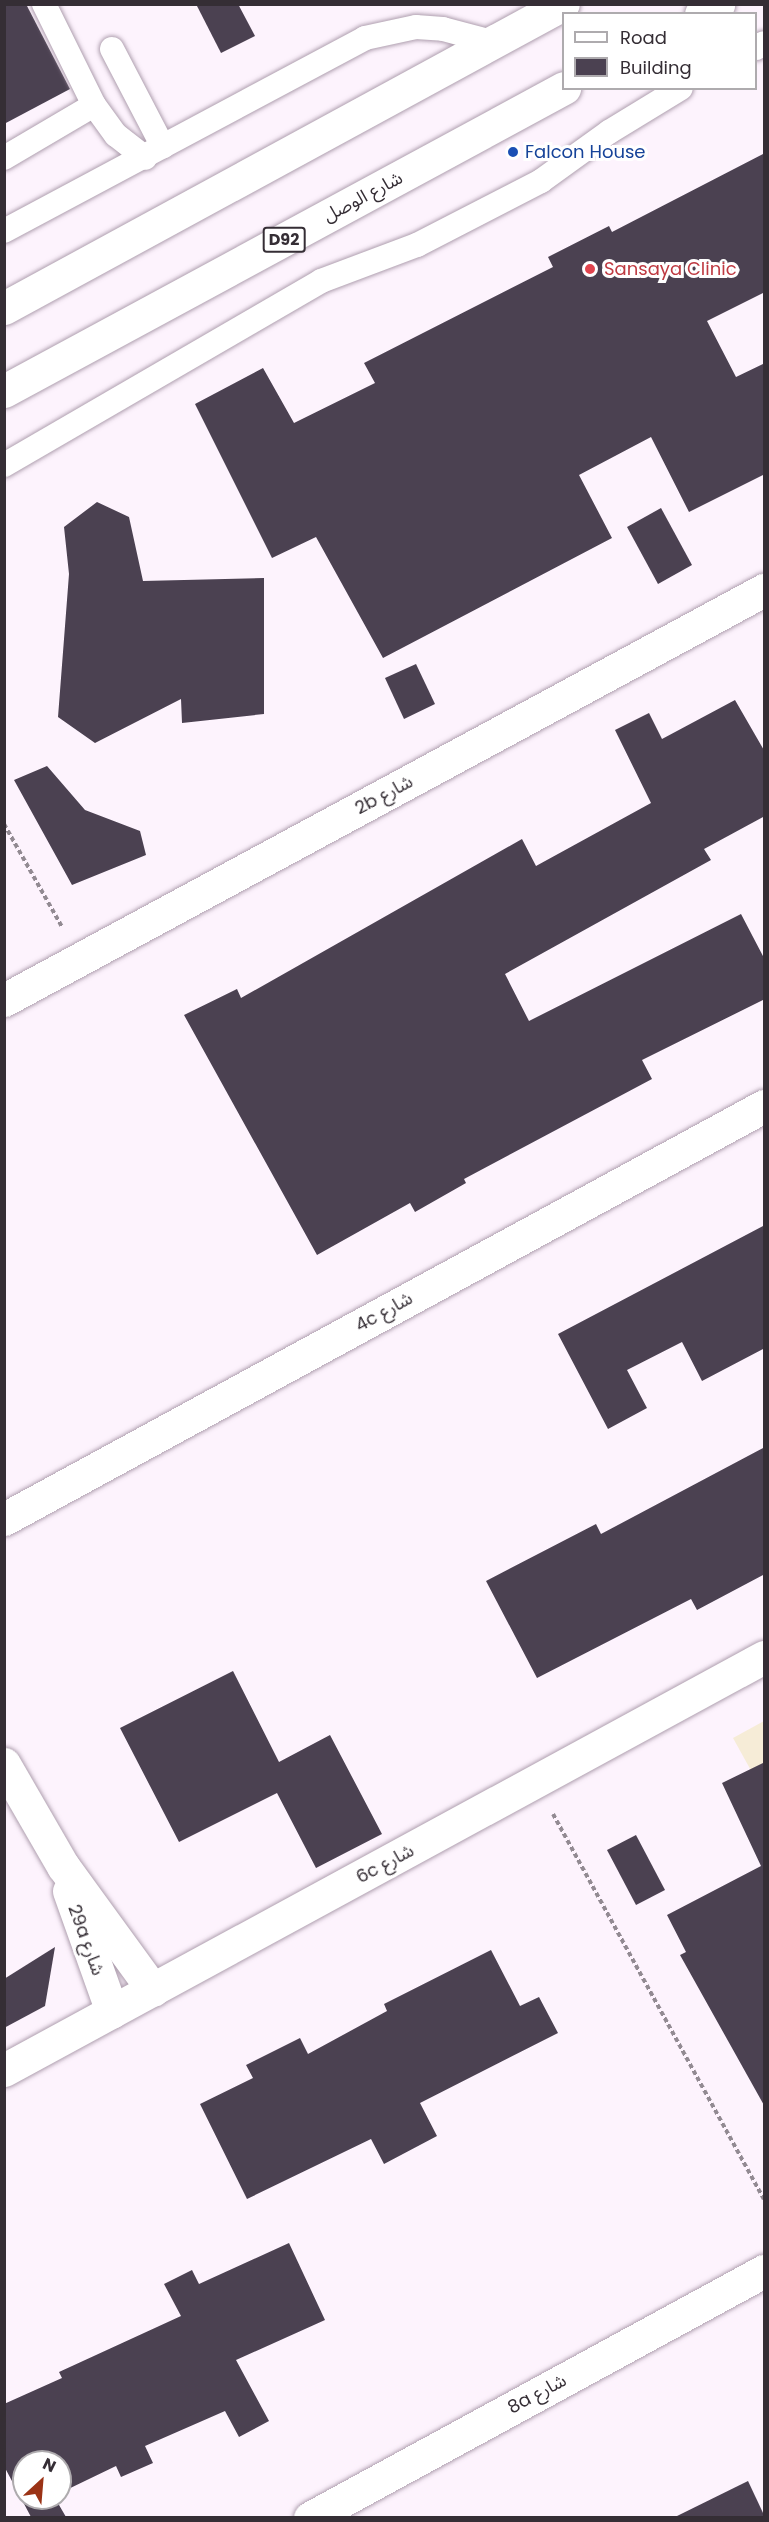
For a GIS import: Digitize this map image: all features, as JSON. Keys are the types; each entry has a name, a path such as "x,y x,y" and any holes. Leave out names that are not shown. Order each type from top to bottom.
{"street":[{"path":"4,308 563,4"},
{"path":"704,12 718,4"},
{"name":"شارع الوصل","path":"4,391 562,89"},
{"name":"2b شارع","path":"4,1000 765,590"},
{"name":"4c شارع","path":"4,1519 765,1106"},
{"name":"6c شارع","path":"4,2070 765,1657"},
{"name":"29a شارع","path":"4,1764 63,1866 153,1990"},
{"name":"29a شارع","path":"63,1866 112,2012"},
{"name":"8a شارع","path":"310,2517 765,2271"}],"lane":[{"path":"44,4 94,105 116,135 154,153"},
{"path":"4,231 154,153 365,38 417,27 443,29 492,42"},
{"path":"112,49 154,153"},
{"path":"4,465 321,281 417,245 542,181 618,126 678,90"},
{"path":"4,158 94,105"}],"path":[{"path":"4,824 80,959"},
{"path":"534,1782 765,2199"}],"shaded area":[{"path":"764,1721 764,1794 733,1738"}],"building":[{"path":"4,4 26,4 70,89 4,124"},
{"path":"196,4 238,4 255,36 221,53"},
{"path":"765,153 765,292 707,321 736,377 765,363 765,474 689,512 651,437 579,475 612,538 383,658 316,537 272,558 195,404 263,368 294,423 375,383 364,363 553,267 548,257 609,226 612,232"},
{"path":"97,502 129,517 143,581 264,578 264,714 182,723 181,699 95,743 58,717 69,574 64,527"},
{"path":"661,508 692,565 658,584 627,527"},
{"path":"416,664 435,704 404,719 385,678"},
{"path":"735,700 765,752 765,816 704,849 711,860 505,974 529,1021 741,914 765,960 765,999 642,1060 652,1079 464,1179 466,1183 415,1212 410,1203 317,1255 184,1015 237,989 241,998 522,839 536,866 651,803 615,730 649,713 662,739"},
{"path":"47,766 85,810 140,831 146,855 72,885 14,780"},
{"path":"765,1225 765,1348 702,1381 682,1342 627,1370 647,1408 608,1429 558,1334"},
{"path":"765,1447 765,1574 697,1610 691,1599 537,1678 486,1581 596,1524 601,1534"},
{"path":"233,1671 279,1762 330,1735 382,1834 316,1868 277,1793 179,1842 120,1728"},
{"path":"765,1762 765,2107 680,1955 686,1952 667,1915 761,1866 722,1783"},
{"path":"636,1835 665,1890 636,1905 607,1850"},
{"path":"55,1947 45,2006 4,2028 4,1979"},
{"path":"491,1950 520,2006 539,1997 558,2033 420,2103 437,2136 384,2164 371,2139 247,2199 200,2104 253,2078 246,2065 300,2038 308,2054 387,2011 384,2004"},
{"path":"289,2243 325,2320 236,2360 269,2421 239,2437 225,2411 145,2446 153,2463 121,2477 116,2466 72,2487 72,2450 12,2450 12,2481 4,2466 4,2404 62,2378 59,2372 181,2316 164,2284 192,2270 199,2284"},
{"path":"748,2481 765,2517 675,2517"},
{"path":"27,2510 62,2510 66,2517 31,2517"}],"place":[{"name":"Falcon House","path":"513,152"},
{"name":"Sansaya Clinic","path":"590,269"}]}
